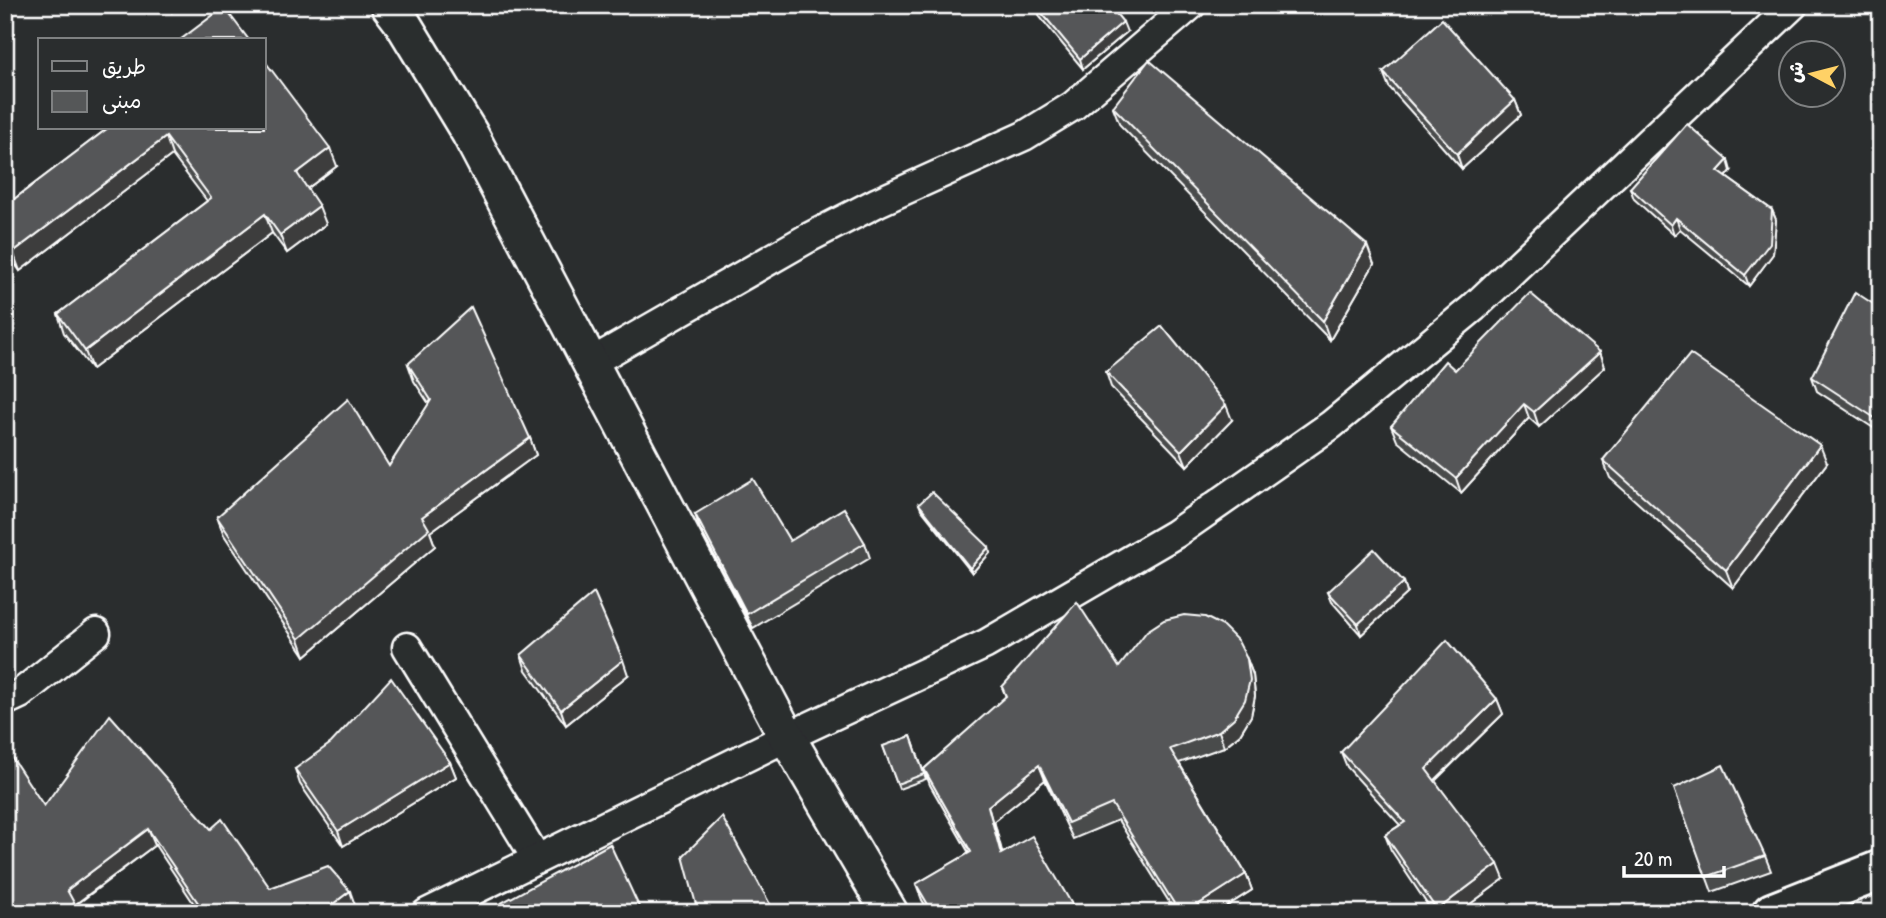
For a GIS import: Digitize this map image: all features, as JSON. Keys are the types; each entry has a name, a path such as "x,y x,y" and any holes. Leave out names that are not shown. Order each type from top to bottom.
{"main road":[{"path":"1772,913 1881,870"}],"street":[{"path":"389,5 470,134 787,737 890,913"},
{"path":"590,363 808,237 1024,136 1073,106 1191,5"},
{"path":"427,913 998,637 1175,534 1331,425 1473,308 1793,5"},
{"path":"5,701 20,694 96,633"},
{"path":"407,647 537,859"}],"building":[{"path":"1037,5 1109,5 1123,22 1080,59"},
{"path":"224,7 247,38 183,38"},
{"path":"1442,19 1515,100 1457,154 1383,72"},
{"path":"1149,60 1367,245 1323,321 1113,107"},
{"path":"266,63 330,148 297,173 319,206 280,235 265,214 85,351 58,314 211,198 166,137 13,252 5,241 5,206 105,130 266,130"},
{"path":"1687,124 1728,160 1718,171 1772,210 1770,243 1745,275 1676,218 1671,225 1630,188"},
{"path":"1855,292 1881,309 1881,422 1812,377"},
{"path":"1530,293 1600,352 1534,412 1524,404 1456,478 1391,426 1445,361 1455,370"},
{"path":"471,307 530,438 422,517 429,529 299,639 217,517 348,399 389,466 431,400 408,364"},
{"path":"1162,326 1226,405 1181,451 1106,372"},
{"path":"1690,354 1820,445 1726,570 1603,460"},
{"path":"753,479 790,541 844,508 865,543 747,614 695,514"},
{"path":"932,492 989,547 970,568 919,504"},
{"path":"1374,549 1404,582 1358,624 1328,592"},
{"path":"594,593 623,660 561,710 521,655"},
{"path":"1077,602 1119,667 1147,631 1164,620 1184,615 1205,617 1223,626 1238,641 1247,659 1250,680 1245,700 1234,718 1219,731 1170,749 1246,874 1185,913 1180,913 1112,804 1068,823 1039,765 988,806 1001,854 1032,836 1077,913 933,913 916,884 971,852 924,769 1006,696 1002,687"},
{"path":"1447,640 1497,699 1426,769 1498,864 1437,910 1385,835 1405,822 1341,752"},
{"path":"391,678 450,762 338,831 295,769 331,743"},
{"path":"110,715 211,829 222,819 270,888 328,866 350,891 321,913 205,913 148,829 67,890 78,910 74,913 5,913 5,747 44,806"},
{"path":"911,736 924,774 897,784 883,746"},
{"path":"1723,765 1765,856 1706,877 1674,788"},
{"path":"722,817 775,913 690,913 697,908 683,856"},
{"path":"610,844 642,913 483,913"}]}
